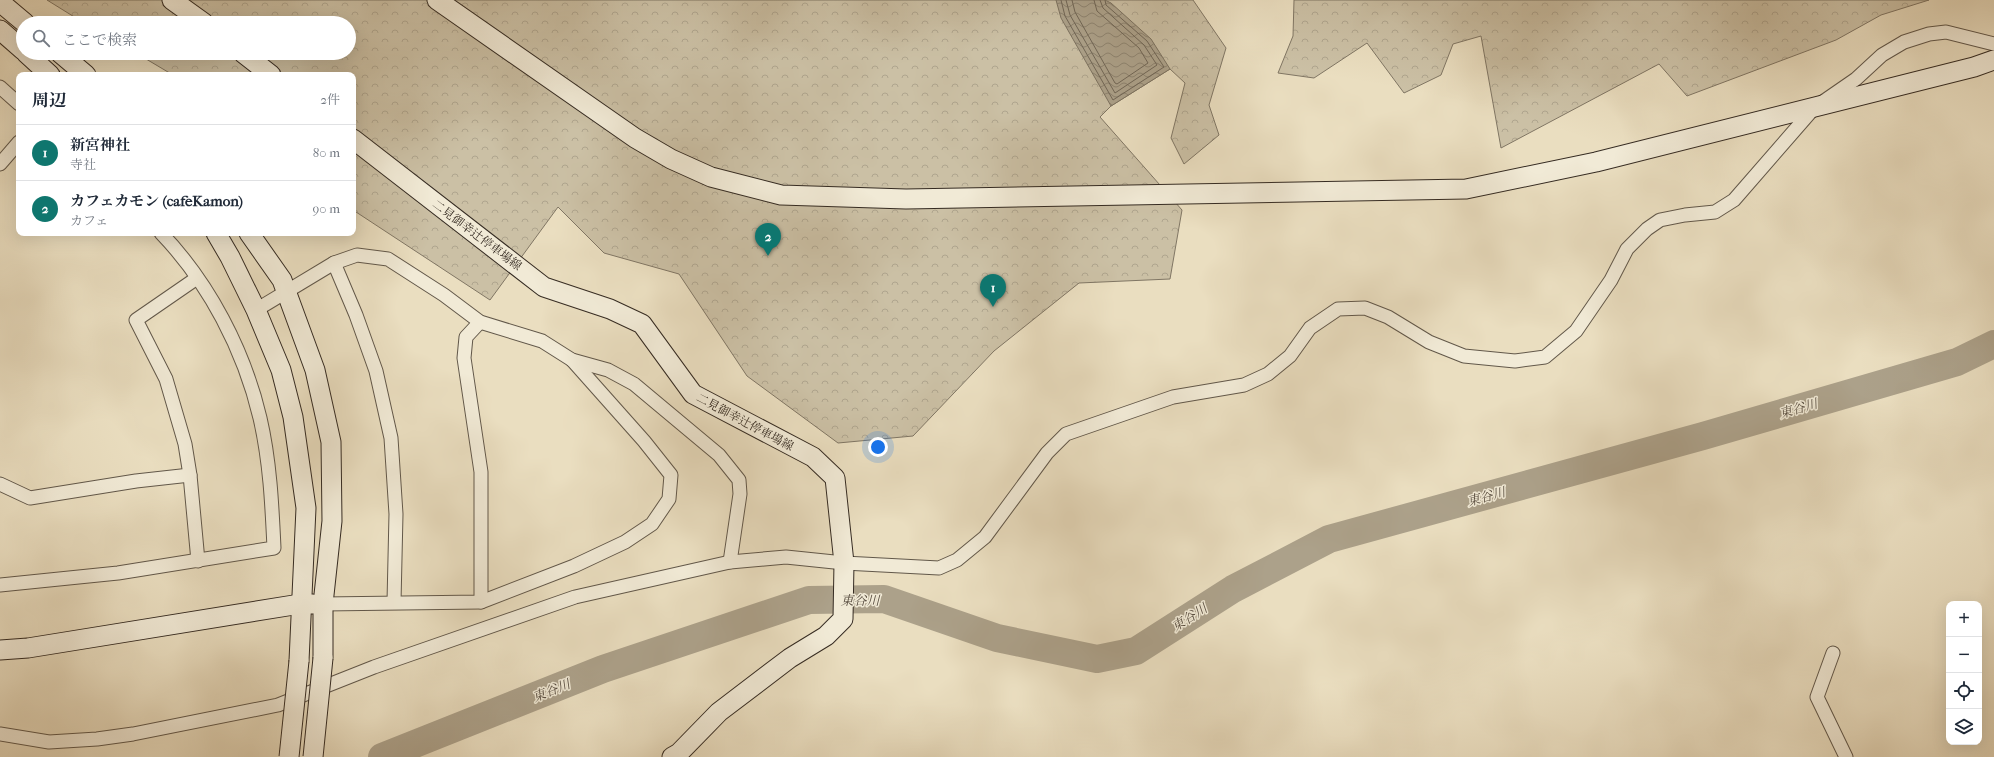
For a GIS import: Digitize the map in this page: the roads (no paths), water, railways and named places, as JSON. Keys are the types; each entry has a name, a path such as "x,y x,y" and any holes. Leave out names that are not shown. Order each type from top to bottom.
{"street":[{"path":"172,0 194,16"},
{"path":"436,0 596,111 671,159 711,177 781,195 906,199 1466,189 1596,162 1974,67 1994,60"},
{"path":"0,2 17,16"},
{"path":"0,30 16,44"},
{"path":"0,734 49,742 97,740 278,705 374,667 575,597 730,562 786,557 844,563 939,568 957,560 985,536 1048,453 1066,434 1173,397 1244,385 1268,374 1290,356 1310,328 1338,309 1365,308 1388,317 1429,342 1464,356 1515,361 1545,357 1576,331 1611,280 1628,249 1647,229 1660,220 1685,215 1716,212 1734,200 1814,108 1856,79 1882,55 1904,42 1929,34 1946,32 1994,44"},
{"path":"34,60 47,72"},
{"path":"68,60 82,72"},
{"path":"252,60 267,72"},
{"path":"0,87 16,101"},
{"name":"二見御幸辻停車場線","path":"356,141 544,287 610,309 642,324 693,394 812,457 835,478 844,563 843,618 826,636 790,658 719,712 672,757"},
{"path":"0,164 16,145"},
{"path":"0,585 118,573 274,548 270,482 260,419 252,390 232,335 197,278 176,249 163,236"},
{"path":"218,236 230,257 256,310 281,370 294,423 306,508 300,604 299,661 289,757"},
{"path":"251,236 282,280 315,370 331,442 332,521 323,604 323,658 313,757"},
{"path":"0,650 43,646 300,604 481,602 574,566 625,542 652,524 669,498 671,475 644,441 572,360 542,341 480,322 388,259 357,255 334,263 256,310"},
{"path":"334,263 356,315 376,371 391,438 396,514 394,602"},
{"path":"197,278 136,320 166,379 185,444 190,475 198,561"},
{"path":"480,322 466,337 464,358 481,472 481,602"},
{"path":"572,360 608,370 634,384 719,455 739,480 740,494 730,562"},
{"path":"0,484 30,498 136,481 190,475"},
{"path":"1833,653 1816,697 1846,757"}],"water":[{"path":"1056,0 1105,0 1111,3 1151,39 1170,69 1111,106 1061,18"}],"waterway":[{"name":"東谷川","path":"382,757 603,669 809,600 884,599 997,638 1097,659 1136,651 1233,589 1329,539 1703,436 1957,362 1994,344"}],"place":[{"name":"カフェカモン (cafeKamon)","path":"768,256"},
{"name":"新宮神社","path":"993,307"}]}
